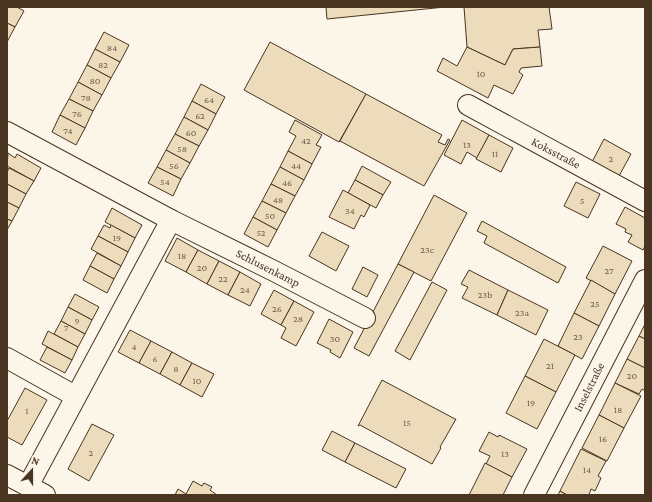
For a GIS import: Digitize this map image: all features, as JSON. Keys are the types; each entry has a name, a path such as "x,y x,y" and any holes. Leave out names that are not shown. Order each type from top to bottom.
{"street":[{"name":"Koksstraße","path":"468,105 645,201"},
{"name":"Schlusenkamp","path":"7,132 171,220 365,318"},
{"path":"7,474 37,490 76,396 171,220"},
{"name":"Inselstraße","path":"534,495 645,280"},
{"path":"7,358 76,396"}],"building":[{"path":"7,7 17,7 24,11 15,27 7,23"},
{"path":"326,7 445,7 327,19"},
{"path":"464,7 549,7 552,29 538,30 540,47 513,49 505,65 467,47"},
{"path":"7,23 15,27 7,42"},
{"path":"104,32 129,45 120,62 95,49"},
{"path":"270,42 366,94 339,142 244,90"},
{"path":"467,47 505,65 513,49 540,47 542,66 521,68 519,72 523,75 513,94 494,85 488,98 437,71 443,58 457,66"},
{"path":"95,49 120,62 111,78 87,65"},
{"path":"87,65 111,78 102,95 78,82"},
{"path":"78,82 102,95 93,111 69,99"},
{"path":"201,84 225,97 216,114 192,101"},
{"path":"366,94 442,135 438,142 445,145 448,139 450,140 424,186 340,141"},
{"path":"69,99 93,111 85,128 60,115"},
{"path":"192,101 216,114 208,130 184,117"},
{"path":"60,115 85,128 76,145 52,132"},
{"path":"184,117 208,130 199,146 175,134"},
{"path":"295,120 322,135 316,145 321,147 312,164 288,151 296,136 289,132"},
{"path":"462,120 489,135 477,158 467,152 461,164 444,155"},
{"path":"175,134 199,146 190,163 166,150"},
{"path":"489,135 513,148 501,172 476,159"},
{"path":"604,139 631,154 619,176 592,162"},
{"path":"166,150 190,163 181,179 157,167"},
{"path":"288,151 312,164 304,180 280,167"},
{"path":"8,153 15,158 17,154 41,168 34,181 7,166"},
{"path":"362,166 391,182 383,195 355,180"},
{"path":"157,167 181,179 173,196 148,183"},
{"path":"280,167 304,180 295,196 271,184"},
{"path":"9,168 34,181 26,194 7,184 7,172"},
{"path":"355,180 383,195 376,208 348,193"},
{"path":"576,182 600,194 588,218 564,206"},
{"path":"7,184 26,194 19,208 7,202"},
{"path":"271,184 295,196 286,213 262,201"},
{"path":"343,190 370,205 364,217 361,215 354,229 329,217"},
{"path":"434,195 467,213 431,281 398,264"},
{"path":"262,201 286,213 277,230 253,217"},
{"path":"7,202 19,208 12,221 7,219"},
{"path":"625,207 645,218 645,246 643,250 628,242 632,235 625,232 626,229 616,224"},
{"path":"112,208 142,225 135,238 105,222"},
{"path":"253,217 277,230 268,247 244,234"},
{"path":"7,219 12,221 7,230"},
{"path":"482,221 566,267 558,283 484,243 487,236 477,231"},
{"path":"104,225 110,228 111,225 135,238 128,252 98,236"},
{"path":"322,232 349,246 336,271 309,256"},
{"path":"98,236 128,252 121,266 91,249"},
{"path":"177,238 198,250 186,272 165,261"},
{"path":"603,246 632,261 615,294 586,278"},
{"path":"198,250 219,261 207,284 186,272"},
{"path":"97,253 121,266 114,279 90,266"},
{"path":"219,261 240,272 228,295 207,284"},
{"path":"398,264 414,272 369,356 354,348"},
{"path":"90,266 114,279 107,293 83,280"},
{"path":"363,267 378,275 367,297 352,289"},
{"path":"469,270 508,290 497,315 462,298 468,287 461,284"},
{"path":"240,272 261,284 250,306 228,295"},
{"path":"591,280 615,294 599,326 574,313"},
{"path":"432,282 447,290 410,360 395,351"},
{"path":"274,290 294,301 281,325 261,314"},
{"path":"508,290 548,310 536,335 497,315"},
{"path":"75,294 99,307 92,320 68,307"},
{"path":"294,301 314,312 296,346 281,338 286,328 281,325"},
{"path":"68,307 92,320 85,334 61,321"},
{"path":"574,313 599,326 582,359 558,346"},
{"path":"329,319 353,332 340,358 330,352 331,350 317,343"},
{"path":"61,321 85,334 78,347 54,334"},
{"path":"645,324 645,339 639,336"},
{"path":"130,330 151,341 139,363 118,352"},
{"path":"48,331 78,347 72,360 42,344"},
{"path":"639,336 645,339 645,368 627,359"},
{"path":"544,339 575,355 556,392 525,376"},
{"path":"151,341 172,352 160,374 139,363"},
{"path":"47,347 72,360 65,373 40,360"},
{"path":"172,352 192,363 180,385 160,374"},
{"path":"627,359 645,368 645,391 642,389 639,394 615,383"},
{"path":"192,363 214,374 202,397 180,385"},
{"path":"525,376 556,392 537,429 506,413"},
{"path":"382,380 456,419 432,464 360,425 358,426"},
{"path":"615,383 641,396 624,428 599,415"},
{"path":"25,388 47,400 22,445 7,437 7,421"},
{"path":"599,415 624,428 607,461 582,448"},
{"path":"92,424 114,435 89,481 68,469"},
{"path":"332,431 355,443 345,462 322,450"},
{"path":"489,432 498,437 499,435 527,449 512,477 486,464 490,456 479,451"},
{"path":"355,443 406,469 396,488 345,462"},
{"path":"581,449 606,461 598,476 601,478 595,491 591,489 589,495 567,495 560,491"},
{"path":"485,463 512,477 503,495 469,495"},
{"path":"193,481 202,486 204,483 212,487 210,490 217,495 175,495 178,489 186,494"},
{"path":"560,491 567,495 558,495"}]}
